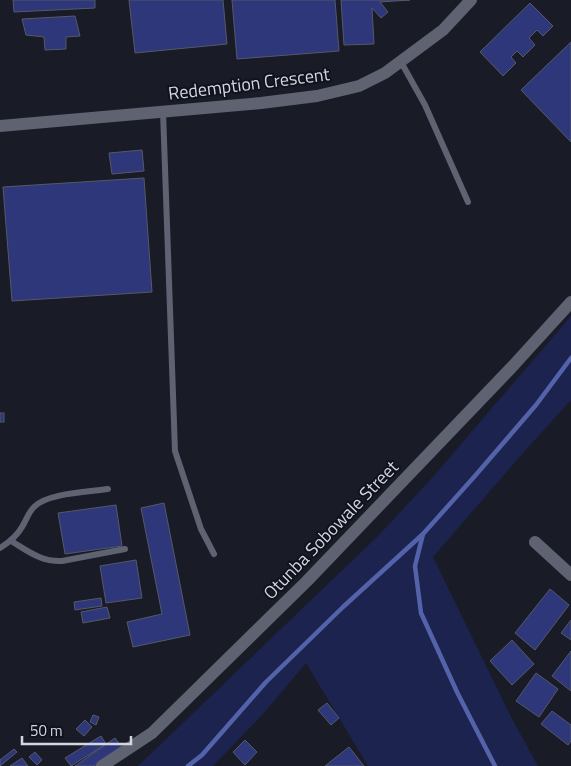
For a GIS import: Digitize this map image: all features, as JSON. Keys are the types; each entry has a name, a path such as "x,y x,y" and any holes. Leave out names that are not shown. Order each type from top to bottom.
{"street":[{"name":"Redemption Crescent","path":"0,126 261,103 317,96 359,86 385,73 443,30 471,0"},
{"name":"Otunba Sobowale Street","path":"102,766 152,733 300,588 512,368 571,302"},
{"path":"535,542 571,574"}],"lane":[{"path":"401,62 425,105 468,202"},
{"path":"163,111 175,451 200,529 214,554"},
{"path":"0,548 11,541 22,528 34,506 42,501 54,497 108,489"},
{"path":"11,541 40,559 52,561 62,561 125,549"}],"shaded area":[{"path":"571,316 571,400 433,557 511,717 538,766 368,766 306,663 263,714 213,766 138,766 378,536 432,478"}],"building":[{"path":"13,0 95,0 95,8 14,12"},
{"path":"129,0 223,0 227,44 135,53"},
{"path":"232,0 335,0 339,51 237,59"},
{"path":"341,0 410,0 380,2 388,12 381,18 372,8 374,44 344,45"},
{"path":"530,3 553,26 543,36 537,30 529,38 535,45 523,57 517,51 511,57 516,63 503,76 480,52"},
{"path":"75,16 80,36 66,37 66,49 45,50 44,37 26,35 22,19"},
{"path":"571,42 571,142 521,90"},
{"path":"142,150 144,171 112,174 109,153"},
{"path":"144,178 152,292 12,301 3,187"},
{"path":"0,413 4,413 4,422 0,422"},
{"path":"164,503 190,635 133,647 127,622 162,614 141,508"},
{"path":"116,505 122,546 65,554 58,513"},
{"path":"136,560 142,598 106,603 100,566"},
{"path":"550,589 569,605 535,650 515,633"},
{"path":"101,598 102,606 75,610 74,602"},
{"path":"107,607 110,618 83,623 81,612"},
{"path":"571,620 571,640 561,633"},
{"path":"512,640 534,664 512,685 490,661"},
{"path":"571,651 571,691 552,676"},
{"path":"536,673 558,689 539,717 516,701"},
{"path":"327,703 339,718 331,725 318,710"},
{"path":"552,711 571,725 571,741 568,745 541,724"},
{"path":"93,715 99,717 96,725 90,722"},
{"path":"85,720 92,727 84,736 76,729"},
{"path":"101,736 106,744 71,766 65,758"},
{"path":"115,738 122,747 94,766 75,766"},
{"path":"245,740 257,752 245,765 233,752"},
{"path":"349,747 364,766 325,766"},
{"path":"14,749 17,752 0,766 0,760"},
{"path":"35,752 42,760 37,765 29,757"},
{"path":"22,758 28,766 10,766"}],"waterway":[{"path":"188,766 202,755 266,682 343,607 423,534 536,405 571,358"},
{"path":"423,534 415,566 421,613 457,692 495,766"}]}
